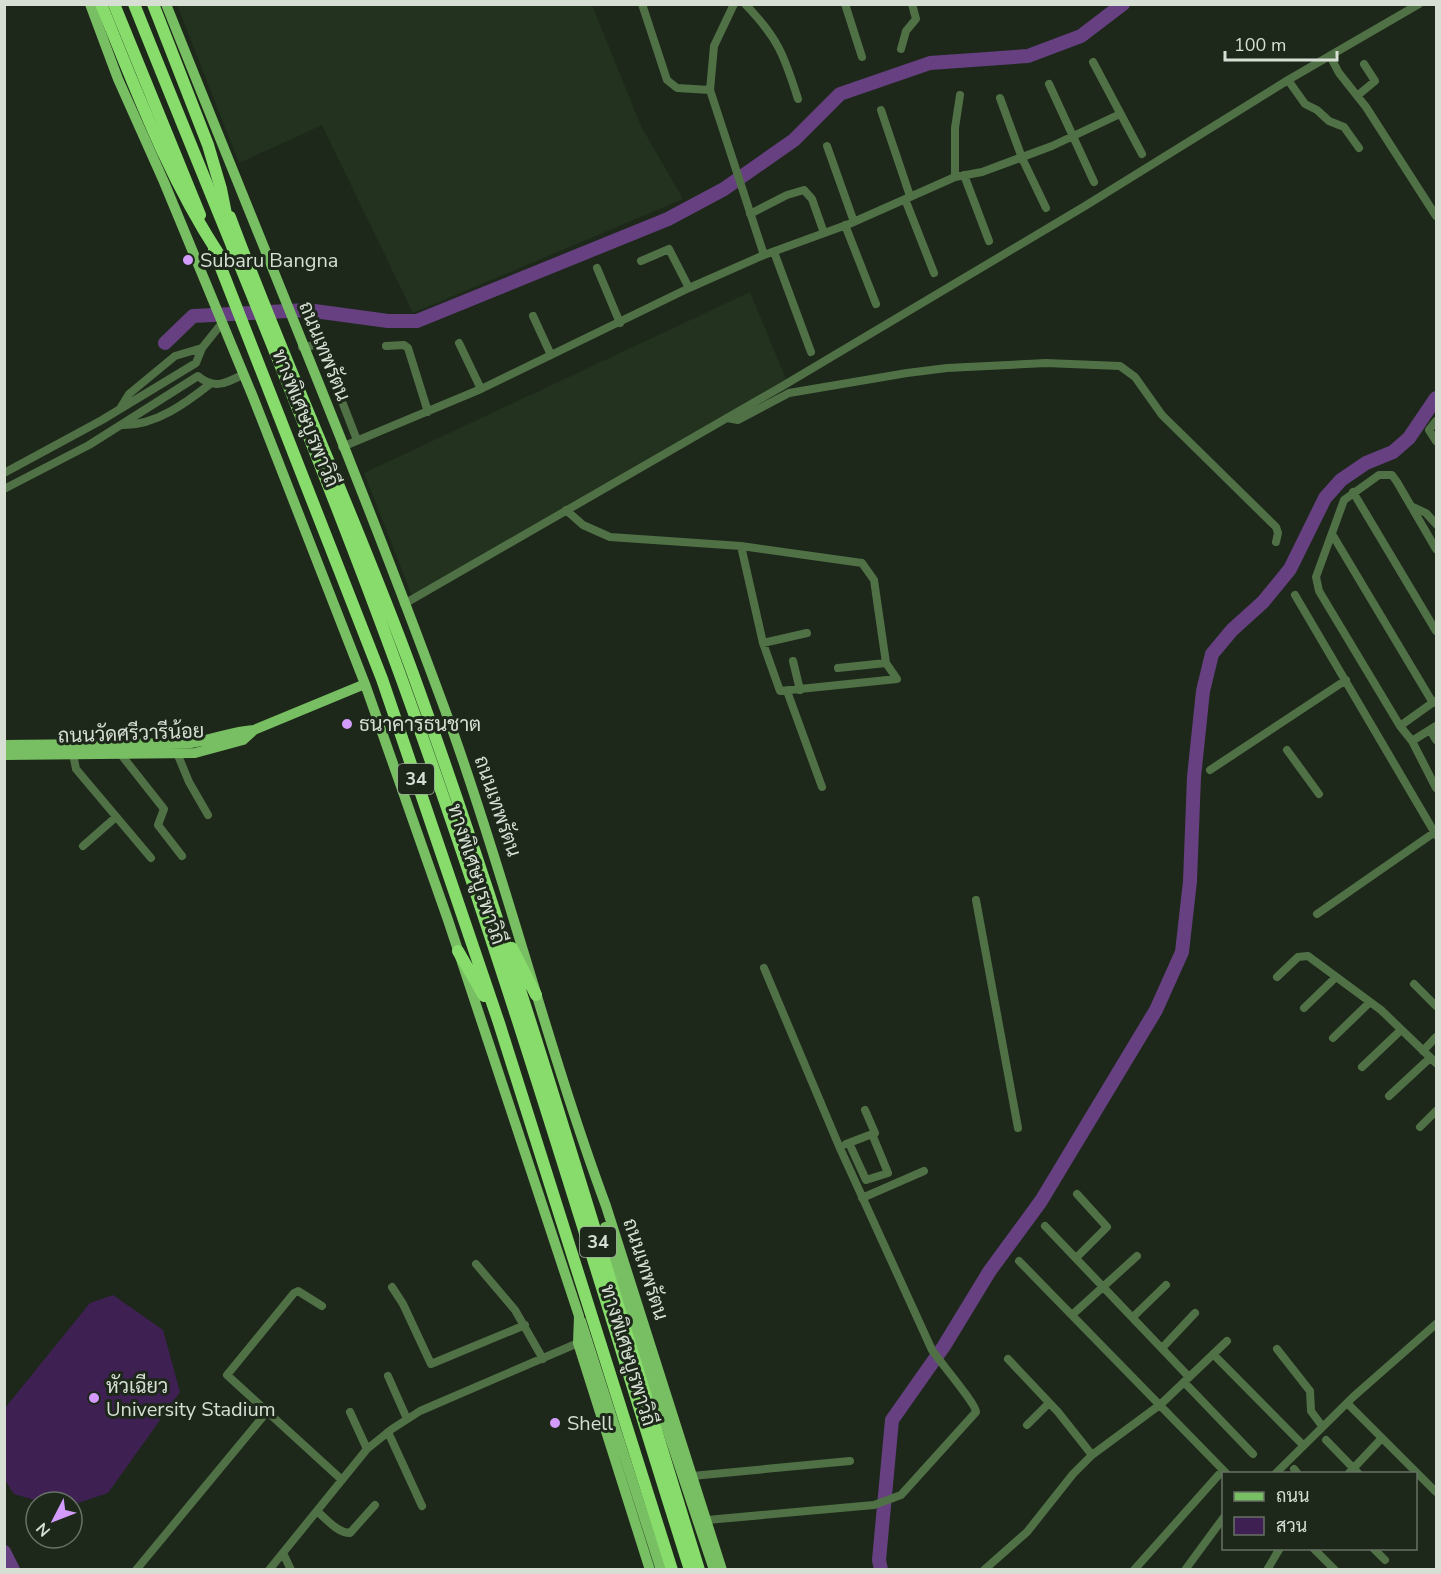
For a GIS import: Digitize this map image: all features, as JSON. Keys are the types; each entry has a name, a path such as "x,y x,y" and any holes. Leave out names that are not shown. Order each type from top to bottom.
{"highway":[{"path":"101,4 167,165 192,214 222,259"},
{"name":"34","path":"114,4 382,679 499,1023 672,1569"},
{"name":"ทางพิเศษบูรพาวิถี","path":"120,4 340,555 429,792 676,1569"},
{"name":"ทางพิเศษบูรพาวิถี","path":"134,4 346,535 445,803 481,907 690,1569"},
{"path":"152,4 208,145 221,189 234,254"},
{"name":"ถนนเทพรัตน","path":"152,4 241,246 410,667 496,915 699,1569"},
{"path":"496,915 536,995"},
{"path":"458,951 499,1023"}],"main road":[{"name":"34","path":"90,4 118,79 244,374 365,684 458,951 579,1316 578,1343 650,1569"},
{"name":"ถนนเทพรัตน","path":"166,4 452,730 498,867 584,1148 722,1569"},
{"path":"154,160 164,129"},
{"name":"ถนนวัดศรีวารีน้อย","path":"4,745 191,743 254,730 365,684"},
{"name":"ถนนวัดศรีวารีน้อย","path":"4,755 204,751 243,740 254,730"},
{"path":"584,1148 617,1270 714,1569"},
{"path":"579,1316 660,1569"}],"street":[{"path":"642,4 667,80 677,88 710,90"},
{"path":"734,4 714,45 710,90 764,255"},
{"path":"745,4 780,45 798,99"},
{"path":"845,4 862,57"},
{"path":"901,49 906,31 916,19 912,4"},
{"path":"404,604 727,418 1085,206 1288,80 1419,4"},
{"path":"1330,56 1339,73 1357,96 1437,216"},
{"path":"1093,62 1142,153"},
{"path":"1357,96 1375,81 1364,64"},
{"path":"1288,80 1305,104 1317,110 1329,121 1344,127 1359,148"},
{"path":"1049,84 1095,182"},
{"path":"955,177 955,128 960,96"},
{"path":"1000,98 1022,158 1046,208"},
{"path":"881,110 907,197 934,273"},
{"path":"342,447 481,389 690,288 764,255 854,222 955,177 1022,158 1120,114"},
{"path":"827,146 854,222"},
{"path":"964,175 989,241"},
{"path":"750,214 787,195 804,190 812,199 824,233"},
{"path":"845,225 876,304"},
{"path":"641,261 669,249 690,288"},
{"path":"774,252 811,352"},
{"path":"597,268 620,323"},
{"path":"533,316 551,356"},
{"path":"222,324 202,348 196,363 198,376 210,384 224,384 244,374"},
{"path":"459,343 481,389"},
{"path":"303,348 317,345 322,350 357,440"},
{"path":"386,346 404,345 408,348 429,412"},
{"path":"120,408 129,394 175,356 202,348"},
{"path":"4,473 196,363"},
{"path":"727,418 738,420 789,393 907,373 947,368 1046,363 1120,366 1135,377 1162,416 1276,527 1278,533 1276,542"},
{"path":"4,489 123,425 198,376"},
{"path":"123,425 139,424 168,413 210,384"},
{"path":"1437,421 1429,430 1437,441"},
{"path":"16,466 23,479"},
{"path":"1437,549 1392,475 1379,475 1344,500 1316,577 1316,585 1400,726 1412,741 1437,788"},
{"path":"1353,492 1437,631"},
{"path":"1412,506 1426,513 1437,524"},
{"path":"566,510 583,525 610,537 741,546 854,560 862,563 873,580 886,663 897,679 780,691 764,642 741,546"},
{"path":"1332,534 1435,702 1400,726"},
{"path":"1295,596 1436,833 1317,914"},
{"path":"764,642 807,633"},
{"path":"793,661 800,690"},
{"path":"838,668 886,663"},
{"path":"1210,770 1346,680"},
{"path":"787,691 822,787"},
{"path":"1412,741 1433,728 1437,740"},
{"path":"1287,750 1320,794"},
{"path":"119,752 164,809 158,825 182,855"},
{"path":"177,753 189,782 208,815"},
{"path":"73,754 76,769 151,858"},
{"path":"84,846 116,817"},
{"path":"976,900 1018,1128"},
{"path":"1277,977 1305,955 1370,1002 1433,1060 1389,1096"},
{"path":"707,1520 874,1505 894,1499 910,1486 976,1412 974,1404 945,1370 932,1350 839,1146 764,968"},
{"path":"1304,1008 1336,976"},
{"path":"1414,984 1437,1006"},
{"path":"1333,1038 1370,1002"},
{"path":"1362,1067 1401,1030"},
{"path":"1423,1051 1437,1037"},
{"path":"839,1146 875,1133 865,1110"},
{"path":"1420,1127 1437,1112"},
{"path":"849,1143 866,1180 888,1173 872,1134"},
{"path":"862,1198 924,1171"},
{"path":"1076,1258 1107,1227 1077,1194"},
{"path":"1045,1226 1163,1347 1187,1379 1253,1454"},
{"path":"1072,1314 1137,1256"},
{"path":"1019,1261 1225,1472"},
{"path":"476,1264 525,1325 543,1359"},
{"path":"1133,1317 1166,1285"},
{"path":"392,1287 403,1304 431,1364 525,1325"},
{"path":"322,1306 298,1292 294,1293 229,1372 230,1380 342,1480"},
{"path":"1163,1347 1195,1313"},
{"path":"1276,1472 1347,1402 1437,1324"},
{"path":"984,1569 1030,1529 1073,1474 1092,1455 1161,1404 1227,1341"},
{"path":"269,1569 367,1449 388,1432 420,1411 578,1343"},
{"path":"1277,1349 1310,1391 1311,1411 1322,1426"},
{"path":"1213,1354 1303,1445"},
{"path":"1008,1359 1049,1403 1092,1455"},
{"path":"388,1376 407,1419"},
{"path":"1347,1402 1417,1472"},
{"path":"1027,1425 1049,1403"},
{"path":"350,1412 367,1449"},
{"path":"136,1569 267,1413"},
{"path":"388,1432 422,1506"},
{"path":"1326,1440 1353,1472 1382,1438"},
{"path":"692,1476 850,1461"},
{"path":"1417,1472 1437,1492"},
{"path":"1134,1569 1222,1475"},
{"path":"317,1511 334,1526 350,1533 375,1505"},
{"path":"1185,1569 1222,1519"},
{"path":"1268,1569 1279,1550"},
{"path":"1315,1550 1335,1569"},
{"path":"1375,1550 1385,1560"},
{"path":"283,1552 291,1569"}],"shaded area":[{"path":"177,5 592,5 641,126 683,199 413,313 322,125 239,163"},
{"path":"750,292 786,379 680,446 413,598 364,473"}],"green space":[{"name":"หัวเฉียว University Stadium","path":"113,1295 163,1330 180,1392 108,1493 84,1501 84,1490 24,1490 24,1497 14,1494 5,1480 5,1408 90,1303"}],"waterway":[{"path":"165,343 193,316 307,310 388,321 417,321 668,219 724,189 794,140 840,94 930,63 1028,56 1081,36 1123,4"},
{"path":"881,1570 879,1560 892,1420 944,1346 989,1272 1041,1201 1156,1010 1182,952 1190,881 1194,777 1203,691 1212,654 1232,630 1263,602 1290,569 1325,498 1341,480 1366,463 1393,452 1409,438 1436,398"},
{"path":"4,1552 13,1570"}],"place":[{"name":"Subaru Bangna","path":"188,260"},
{"name":"ธนาคารธนชาต","path":"347,724"},
{"name":"หัวเฉียว University Stadium","path":"94,1398"},
{"name":"Shell","path":"555,1423"}]}
